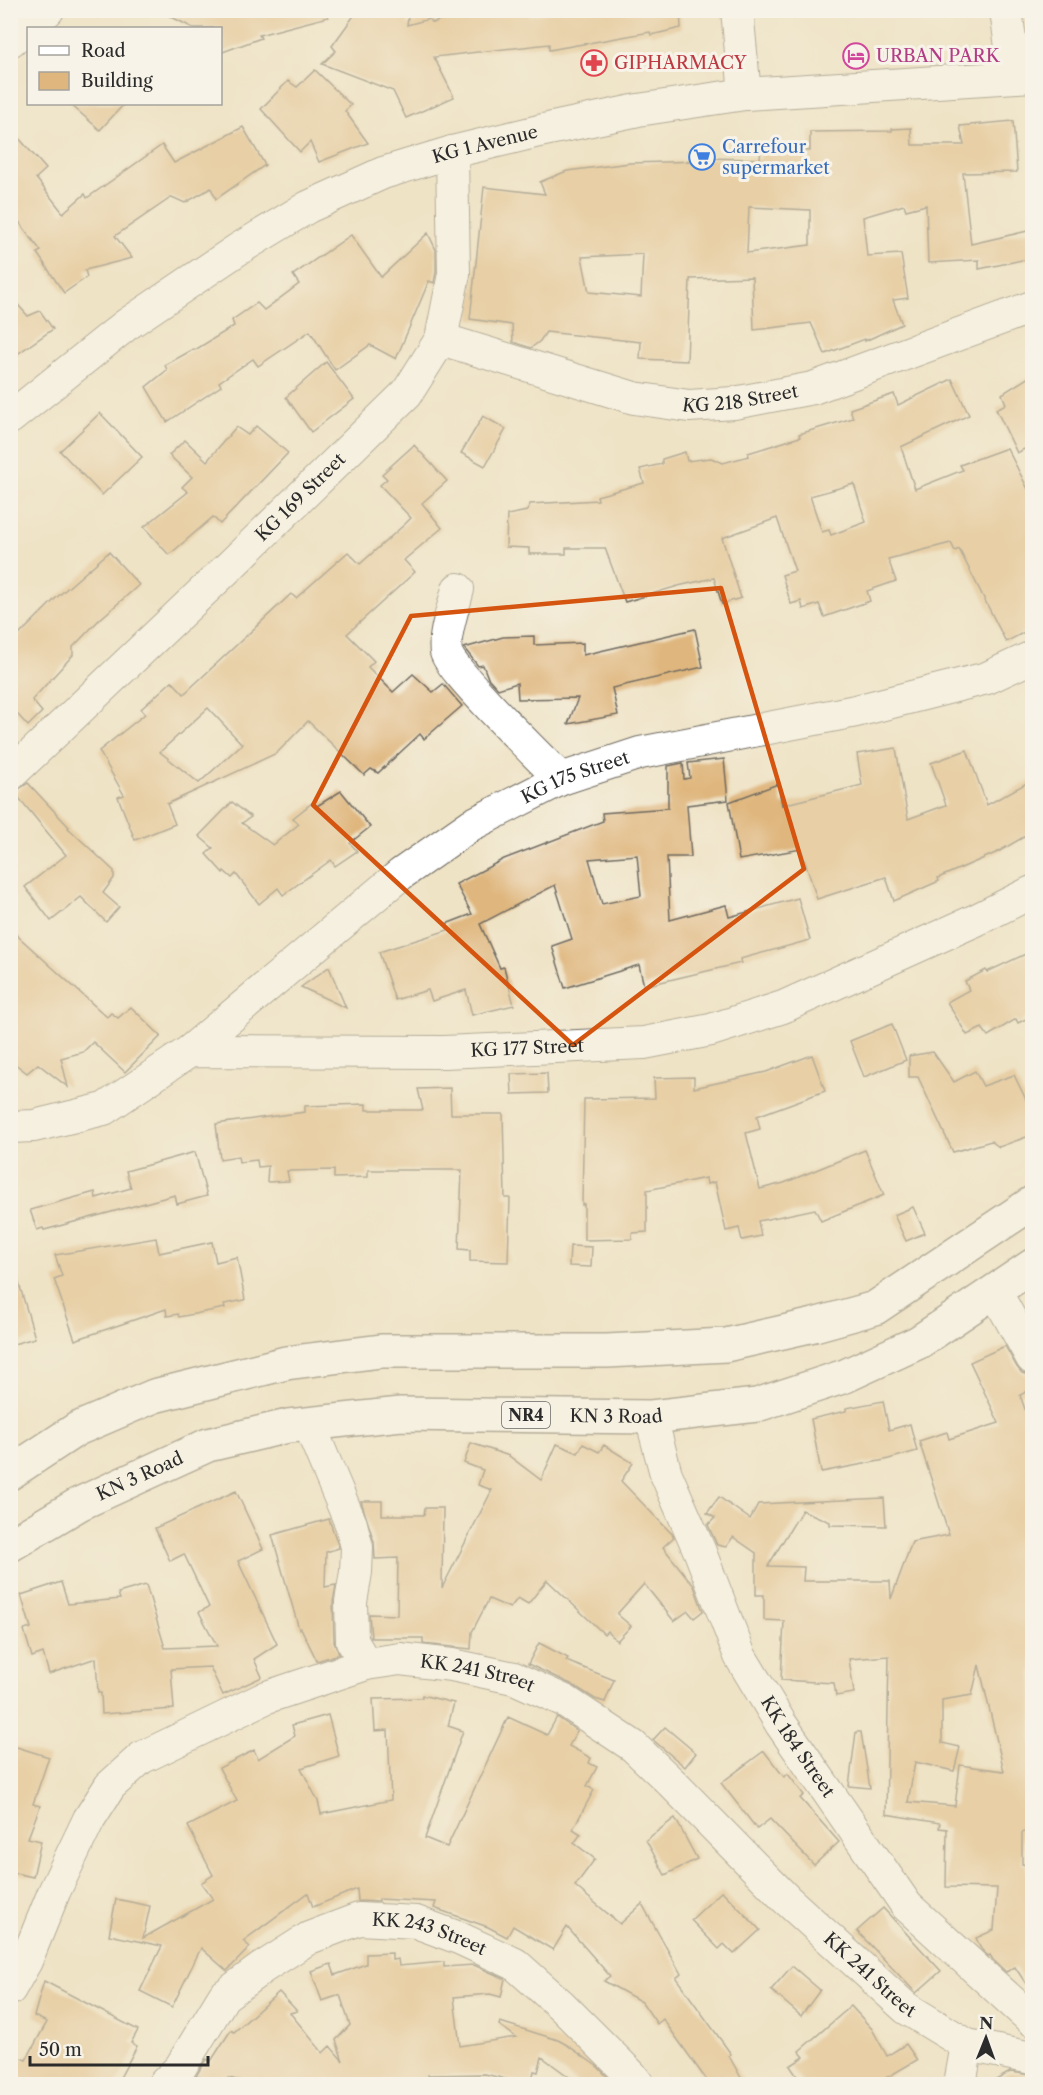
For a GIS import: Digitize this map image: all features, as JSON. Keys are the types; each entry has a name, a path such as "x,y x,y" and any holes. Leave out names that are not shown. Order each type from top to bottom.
{"highway":[{"path":"10,1473 77,1429 154,1396 286,1363 381,1350 608,1351 726,1346 814,1325 875,1308 1032,1203"},
{"name":"KN 3 Road","path":"10,1545 79,1504 208,1444 288,1426 401,1414 651,1417 757,1405 844,1376 919,1342 1032,1266"}],"street":[{"path":"27,27 48,10"},
{"path":"737,10 745,94"},
{"path":"1006,10 1024,76"},
{"path":"10,41 27,27"},
{"name":"KG 1 Avenue","path":"10,418 126,325 237,250 308,207 383,173 452,152 539,130 638,110 745,94 1024,76"},
{"name":"KG 169 Street","path":"10,775 363,437 406,393 441,339 454,274 452,152"},
{"name":"KG 218 Street","path":"441,339 634,398 689,406 734,403 813,388 1032,307"},
{"path":"458,589 446,641 447,657 463,677 561,779"},
{"name":"KG 175 Street","path":"190,1051 401,874 471,825 561,779 640,753 856,711 987,678 1032,657"},
{"name":"KG 177 Street","path":"190,1051 444,1052 644,1043 711,1030 783,1007 976,920 1032,892"},
{"path":"10,1127 33,1126 104,1109 190,1051"},
{"path":"995,1291 1032,1358"},
{"name":"KK 184 Street","path":"651,1417 666,1474 700,1552 740,1656 781,1724 907,1906 1032,2020"},
{"path":"309,1424 351,1524 357,1547 351,1602 352,1641 366,1664"},
{"name":"KK 241 Street","path":"10,1989 26,1961 54,1892 89,1819 110,1786 141,1758 267,1698 366,1664 400,1659 452,1665 514,1678 565,1701 633,1746 786,1899 906,2008 967,2045 1032,2058"},
{"name":"KK 243 Street","path":"164,2085 180,2067 224,1996 309,1938 359,1919 416,1922 459,1938 515,1964 562,2006 632,2075 638,2085"},
{"path":"960,2085 967,2045"}],"highlighted area":[{"path":"721,588 804,869 573,1045 313,805 411,616"}],"building":[{"path":"158,10 327,10 328,17 259,35 261,38 222,52 222,27 191,27"},
{"path":"358,10 409,10 407,25 429,19 433,23 461,10 528,10 529,16 556,10 680,10 681,28 651,35 650,32 549,50 549,44 434,57 454,97 406,118 393,91 322,64 336,51 332,46"},
{"path":"315,70 351,105 345,111 368,143 319,162 310,142 300,152 261,109 288,81 297,87"},
{"path":"71,105 123,105 100,130"},
{"path":"1013,121 1017,172 963,173 971,244 1032,230 1032,258 979,269 979,260 928,263 926,205 906,210 904,205 863,217 867,256 901,254 908,298 893,300 902,324 865,341 865,339 825,354 811,323 754,330 752,277 690,279 687,361 640,359 641,342 546,332 531,348 513,342 512,325 470,319 484,187 545,194 540,182 567,171 630,163 700,161 700,158 760,159 761,149 810,151 810,132 892,131 892,129 911,128 912,145 964,145 960,126","holes":["749,207 810,210 810,245 747,253","643,254 641,297 589,292 582,257"]},
{"path":"243,127 265,165 216,199 211,188 185,203 172,197 115,236 132,258 85,270 87,277 64,293 37,253 41,251 10,210 10,128 46,169 36,178 63,213 85,194 87,198 162,145 174,163"},
{"path":"428,233 436,250 434,283 429,281 396,359 370,345 335,370 310,331 258,366 253,359 219,382 221,386 167,422 146,387 167,370 165,365 234,326 232,320 257,303 264,310 299,284 293,275 351,235 381,277"},
{"path":"10,296 28,316 40,311 53,329 10,359"},
{"path":"326,362 354,399 311,432 286,397"},
{"path":"1032,375 1032,445 1017,453 996,409 1006,404 1002,394"},
{"path":"952,379 969,415 901,447 915,489 963,470 960,465 1007,448 1032,497 1032,628 1006,642 959,549 955,551 951,543 888,559 896,581 867,591 870,601 824,617 819,604 803,609 801,601 791,604 782,575 795,571 777,518 722,538 741,598 722,604 714,578 625,602 605,548 566,548 566,554 529,554 529,548 506,547 507,515 527,511 530,504 598,500 597,496 644,483 640,469 662,464 662,459 685,452 687,461 711,458 723,463 800,437 799,434 853,418 850,409 894,394 898,405","holes":["854,484 866,522 831,535 829,530 822,532 810,496"]},
{"path":"100,413 142,457 102,495 60,451"},
{"path":"483,416 506,429 485,466 461,453"},
{"path":"256,426 288,453 220,524 213,517 169,555 144,527 188,492 182,487 192,477 169,455 185,440 207,461 236,427 248,435"},
{"path":"414,445 447,481 422,503 442,528 404,560 415,572 347,634 374,661 368,667 393,692 413,674 433,692 443,684 462,706 424,739 420,734 378,773 371,769 364,775 308,721 277,753 167,804 175,824 135,840 118,797 124,795 99,751 145,714 141,709 172,681 184,694 291,594 296,598 348,552 360,564 405,524 411,518 380,485 387,479 382,474","holes":["208,708 242,744 199,783 160,752"]},
{"path":"109,552 139,585 98,621 73,647 73,655 32,700 42,712 28,726 10,706 10,644 56,598"},
{"path":"695,629 703,667 612,688 618,715 568,724 578,698 518,699 517,683 498,689 488,678 483,665 478,666 464,648 503,637 534,636 534,645 583,643 583,655"},
{"path":"896,748 908,819 946,805 931,763 967,750 987,805 1032,780 1032,832 998,852 938,878 939,881 894,901 886,877 817,899 801,849 739,860 729,802 778,784 782,805 862,785 857,754"},
{"path":"724,759 728,800 687,805 691,857 667,857 670,920 726,905 729,917 798,898 810,940 740,959 741,963 644,986 639,965 565,988 552,946 572,939 555,885 480,924 500,968 504,967 514,1005 472,1015 466,990 432,1001 428,990 395,1000 379,952 448,930 446,924 472,914 456,884 504,859 603,821 602,813 668,808 668,766 683,763 684,779 690,778 688,763","holes":["637,855 641,896 602,904 589,859"]},
{"path":"28,783 68,828 114,871 114,878 103,893 119,907 106,922 81,897 51,921 25,887 66,855 14,792"},
{"path":"341,791 370,827 350,843 357,851 335,866 331,860 283,895 278,888 259,904 236,874 232,878 224,871 223,873 206,854 213,848 199,836 232,802 251,817 242,823 273,845 299,824 293,818 312,803 317,806"},
{"path":"10,929 107,1017 111,1013 118,1018 131,1007 161,1036 125,1072 93,1042 83,1052 61,1058 68,1087 38,1064 27,1073 10,1060"},
{"path":"1032,951 1032,1016 1018,1023 1016,1019 988,1036 982,1028 967,1035 947,1002 969,990 965,981"},
{"path":"329,967 346,1008 301,987"},
{"path":"892,1024 906,1060 864,1077 850,1041"},
{"path":"933,1052 954,1082 975,1071 983,1086 1014,1075 1032,1112 1032,1135 999,1147 991,1141 953,1152 918,1077 909,1077 909,1056"},
{"path":"812,1055 825,1091 757,1116 760,1129 746,1133 760,1189 784,1183 865,1150 884,1195 821,1221 815,1209 758,1221 761,1236 742,1240 739,1228 726,1231 715,1182 707,1184 706,1178 647,1190 647,1232 632,1233 632,1239 584,1240 584,1204 582,1205 584,1099 655,1098 654,1078 694,1077 694,1088 766,1072"},
{"path":"547,1073 548,1093 512,1094 511,1074"},
{"path":"450,1088 451,1114 503,1114 505,1198 510,1198 508,1262 470,1261 470,1250 459,1249 462,1170 368,1170 368,1177 334,1178 334,1170 287,1171 289,1181 267,1182 268,1166 258,1167 257,1160 239,1162 238,1156 220,1159 216,1124 305,1112 305,1106 366,1104 366,1110 423,1110 418,1089"},
{"path":"195,1152 207,1196 177,1204 175,1195 37,1230 30,1210 95,1192 96,1198 131,1188 126,1171"},
{"path":"913,1207 925,1233 906,1241 894,1215"},
{"path":"156,1238 159,1253 212,1242 216,1262 237,1257 245,1300 224,1304 225,1308 179,1317 178,1314 167,1316 166,1309 75,1340 54,1279 62,1276 55,1255"},
{"path":"570,1246 592,1247 591,1267 569,1266"},
{"path":"10,1273 16,1273 35,1338 10,1345"},
{"path":"1005,1346 1017,1367 1032,1379 1032,1389 1020,1395 1032,1429 1032,1829 1022,1833 1022,1864 1028,1865 1027,1885 1032,1883 1032,1993 1015,1967 1006,1972 982,1950 976,1938 994,1930 997,1888 946,1887 947,1829 939,1828 940,1823 886,1814 889,1656 849,1659 854,1693 836,1696 834,1683 781,1680 784,1621 764,1620 764,1595 756,1595 756,1553 733,1537 726,1547 717,1545 708,1525 715,1518 707,1513 719,1497 750,1519 758,1504 884,1498 886,1526 830,1525 830,1522 802,1510 768,1566 804,1567 803,1581 890,1581 891,1599 912,1542 949,1535 919,1441 947,1432 949,1439 999,1423 970,1362","holes":["979,1665 1004,1771 960,1765 955,1806 908,1802 915,1762 954,1771 960,1747 942,1743 942,1700 972,1695"]},
{"path":"883,1401 889,1430 910,1424 917,1451 885,1460 821,1472 811,1419 846,1411 846,1408"},
{"path":"471,1443 509,1456 541,1480 557,1444 578,1453 583,1444 599,1452 604,1445 633,1463 621,1481 674,1537 663,1547 694,1586 703,1611 694,1618 688,1611 674,1621 644,1584 617,1614 631,1626 617,1641 607,1631 604,1634 547,1580 528,1604 518,1598 510,1608 489,1599 472,1632 471,1649 423,1644 423,1638 371,1638 369,1614 397,1615 398,1558 375,1559 374,1542 361,1501 382,1501 382,1515 424,1515 425,1508 443,1508 442,1588 492,1490 478,1485 483,1470 464,1463"},
{"path":"236,1491 263,1549 238,1561 277,1644 254,1659 262,1677 223,1695 210,1667 171,1669 174,1709 102,1714 96,1658 49,1674 43,1653 32,1657 24,1630 31,1628 21,1595 61,1582 68,1604 120,1599 118,1593 146,1585 165,1648 217,1646 199,1612 209,1607 184,1554 170,1561 155,1528"},
{"path":"329,1519 339,1548 326,1552 325,1587 336,1585 333,1602 334,1641 339,1654 317,1661 301,1628 299,1629 272,1535"},
{"path":"539,1643 568,1658 566,1661 614,1680 605,1702 528,1664"},
{"path":"422,1695 454,1703 448,1726 463,1731 425,1838 447,1847 508,1717 547,1735 557,1717 577,1731 569,1746 591,1758 589,1763 597,1767 587,1786 594,1790 573,1829 581,1834 574,1843 595,1859 575,1886 620,1924 642,1904 681,1974 676,1978 731,2054 729,2056 745,2085 710,2085 663,2019 657,2024 642,2002 604,1981 610,1976 567,1927 553,1950 513,1926 507,1937 488,1927 434,1908 436,1902 379,1899 379,1902 358,1901 357,1889 313,1907 308,1893 243,1941 250,1947 227,1971 201,1948 172,2007 140,1991 162,1946 109,1935 116,1899 150,1906 143,1938 213,1899 201,1883 213,1875 188,1826 237,1801 219,1768 254,1750 258,1759 295,1736 292,1725 328,1715 339,1756 301,1768 318,1801 321,1814 391,1800 388,1730 375,1731 373,1699 422,1698"},
{"path":"665,1727 696,1753 685,1767 653,1740"},
{"path":"856,1732 861,1732 870,1788 849,1786"},
{"path":"10,1745 49,1757 33,1804 40,1806 28,1838 41,1841 33,1877 15,1873 13,1880 10,1880"},
{"path":"764,1751 784,1777 788,1774 804,1795 800,1798 839,1842 814,1865 770,1819 757,1829 721,1783"},
{"path":"675,1818 697,1859 665,1875 646,1840"},
{"path":"722,1891 760,1930 734,1954 724,1944 719,1949 691,1920"},
{"path":"883,1908 941,1971 916,1993 857,1931"},
{"path":"392,1953 392,1960 398,1959 399,1966 444,1962 444,1967 474,1965 505,1979 501,1997 490,1994 454,1997 460,2046 516,2037 499,2025 500,2022 558,2040 598,2067 615,2085 580,2085 542,2057 538,2072 534,2071 531,2085 485,2074 428,2075 429,2085 255,2085 229,2078 225,2085 196,2076 206,2059 211,2061 231,2030 234,2032 279,1992 297,2011 290,2013 323,2053 330,2046 343,2061 336,2040 350,2025 340,1995 322,2001 311,1971 331,1964 335,1975 366,1964 366,1954"},
{"path":"792,1966 820,1990 801,2016 771,1990"},
{"path":"44,1981 138,2030 131,2043 137,2046 116,2085 10,2085 10,2054 26,2060 47,2022 34,2016"},
{"path":"851,2006 872,2029 887,2056 906,2044 917,2060 874,2085 803,2085 790,2066 804,2057 799,2051"},
{"path":"1010,2072 1032,2075 1032,2085 987,2085"}],"place":[{"name":"URBAN PARK","path":"856,56"},
{"name":"GIPHARMACY","path":"594,63"},
{"name":"Carrefour supermarket","path":"702,157"}]}
